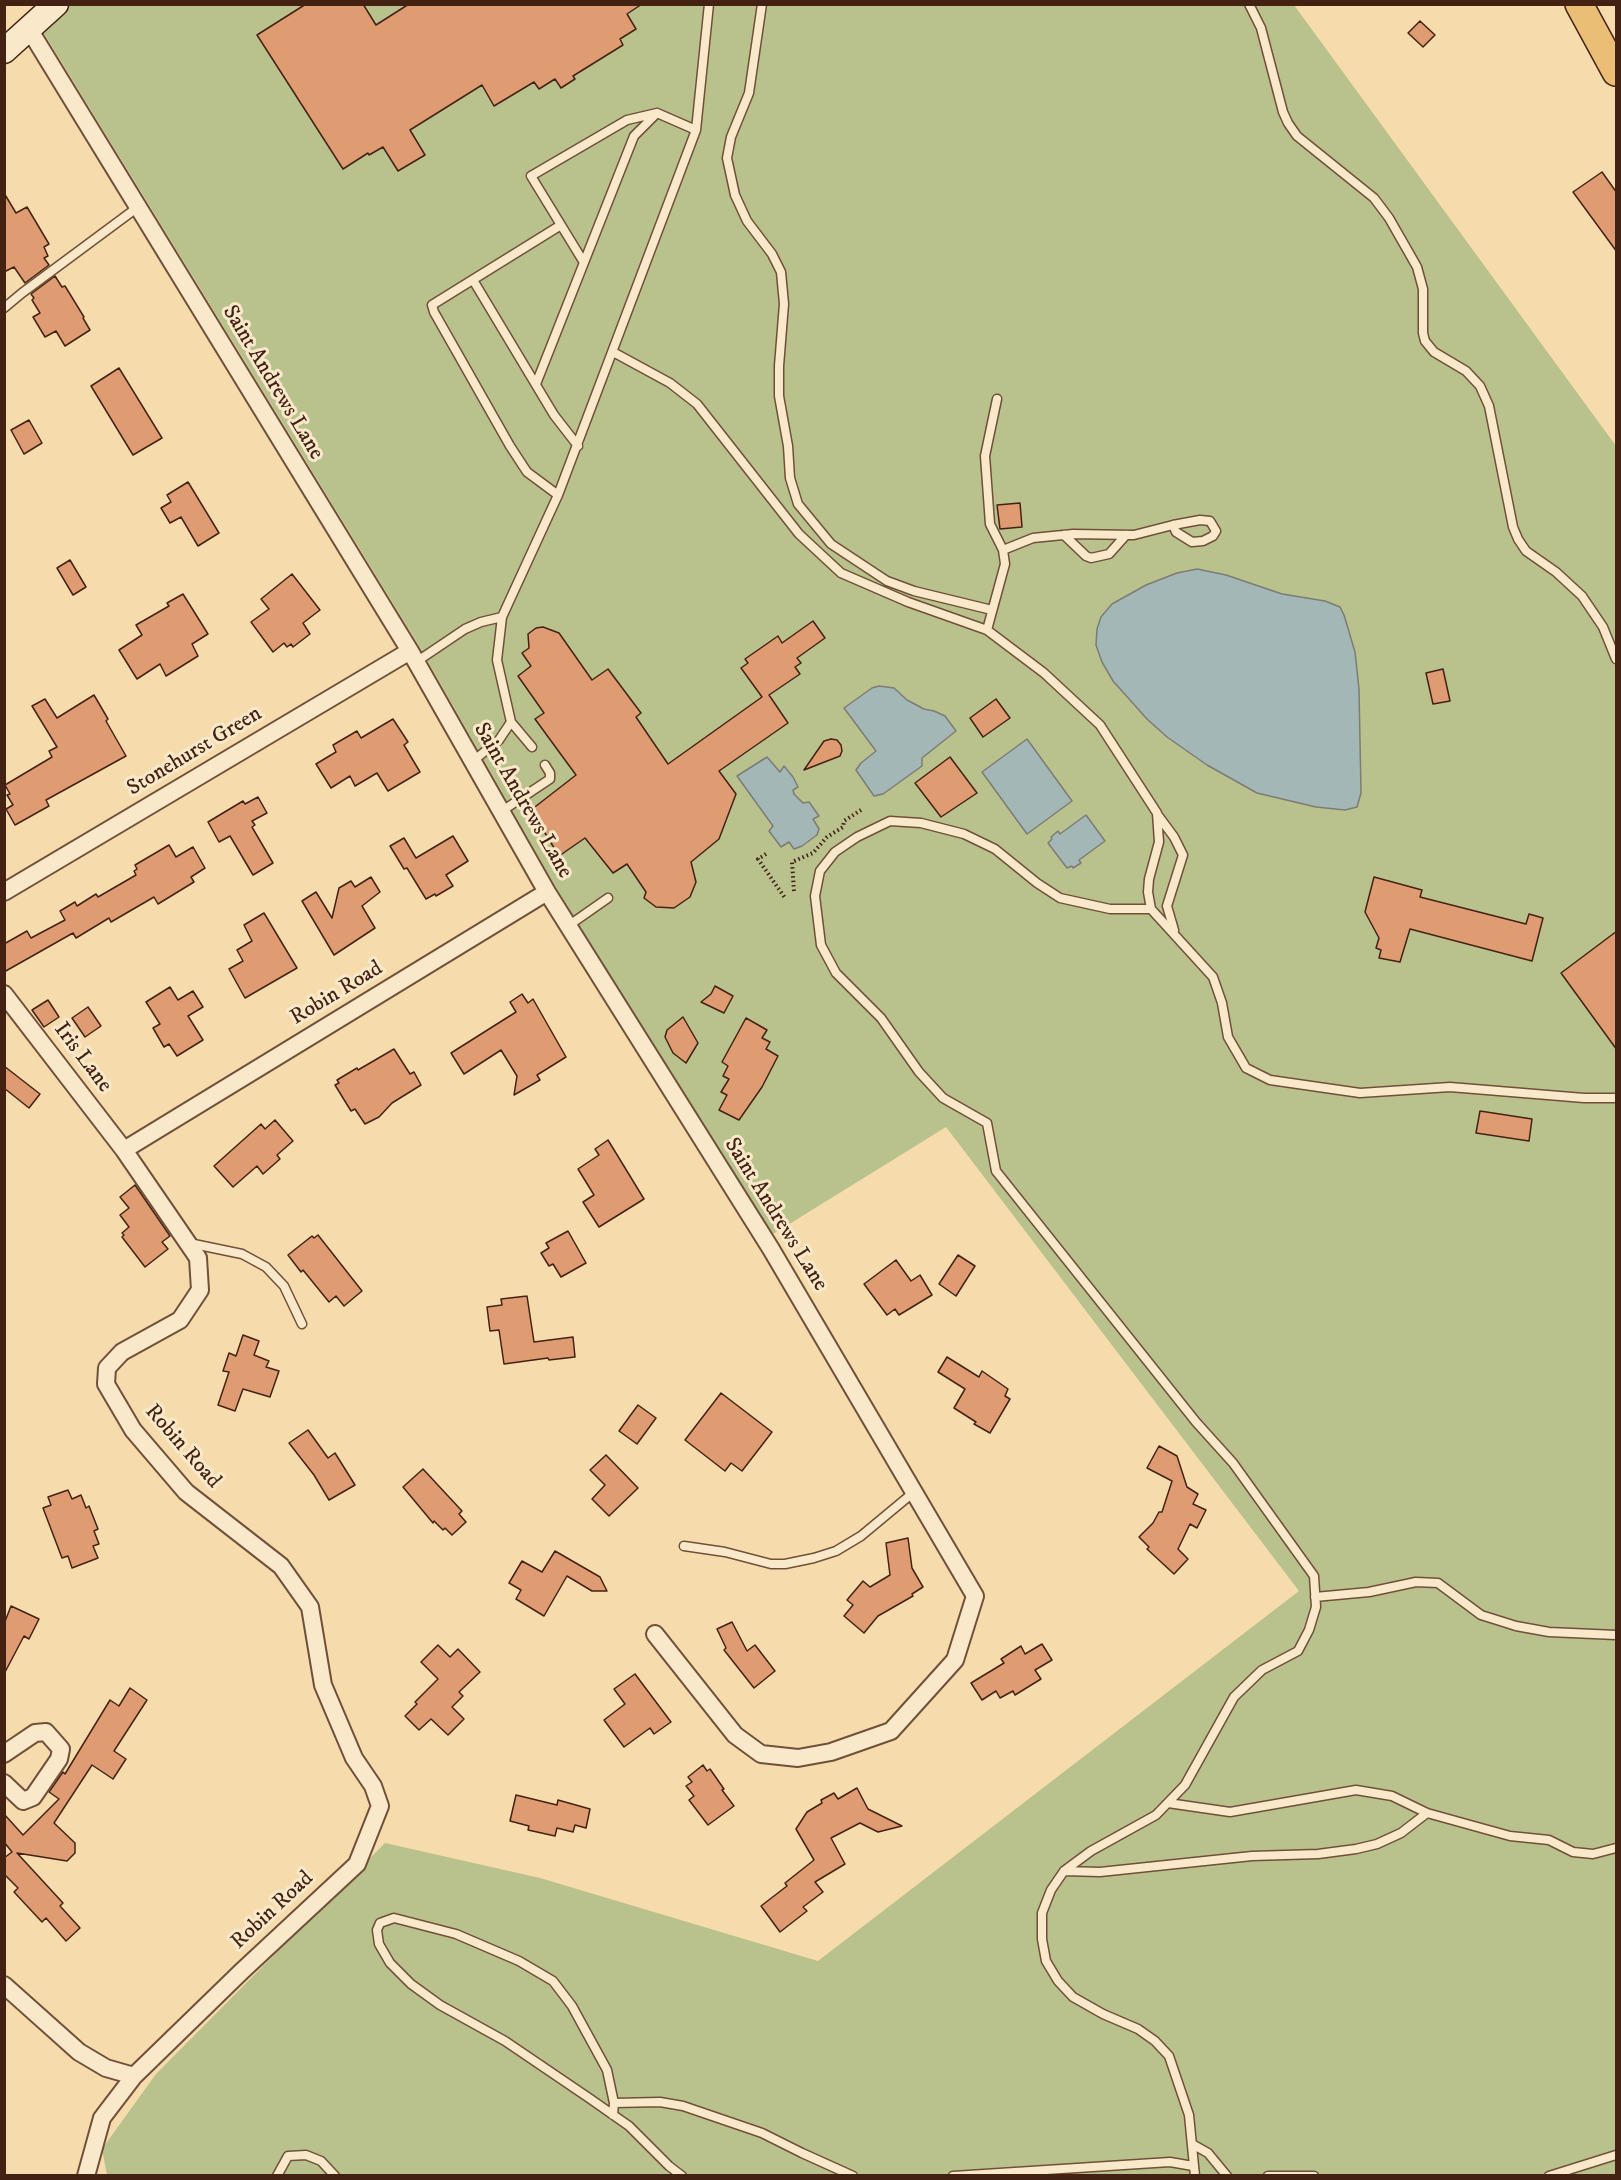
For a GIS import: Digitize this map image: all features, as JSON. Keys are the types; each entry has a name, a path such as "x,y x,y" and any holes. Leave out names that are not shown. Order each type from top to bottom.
{"main road":[{"path":"4,51 56,4"},
{"path":"1579,4 1617,72"}],"street":[{"name":"Saint Andrews Lane","path":"29,29 413,656 547,892 771,1249 975,1596 956,1660 891,1731 831,1752 798,1758 761,1754 735,1735 655,1634"},
{"name":"Stonehurst Green","path":"4,892 413,656"},
{"name":"Robin Road","path":"86,2175 102,2118 134,2076 357,1864 380,1806 373,1786 354,1758 323,1685 310,1607 281,1566 186,1492 133,1430 106,1384 107,1368 122,1352 180,1320 200,1290 198,1258 123,1150 547,892"},
{"name":"Iris Lane","path":"4,994 123,1150"},
{"path":"4,1754 35,1732 46,1732 61,1749 59,1759 33,1797 23,1801 4,1783"},
{"path":"4,1985 79,2052 106,2068 134,2076"}],"lane":[{"path":"532,747 511,722 497,660 502,618 578,446 696,130 709,4"},
{"path":"762,4 749,93 731,137 727,159 732,187 747,221 772,254 781,272 784,304 779,396 788,446 790,477 798,504 831,544 887,581 914,591 992,610"},
{"path":"1249,4 1261,28 1283,112 1288,123 1297,136 1374,198 1389,218 1417,267 1423,289 1425,341 1434,352 1466,371 1480,386 1489,406 1513,527 1518,539 1526,551 1556,572 1582,596 1603,627 1617,659"},
{"path":"583,261 531,176 627,120 657,113 696,130"},
{"path":"536,384 634,136 657,113"},
{"path":"4,308 30,286 138,207"},
{"path":"558,495 527,472 510,446 432,305 561,225"},
{"path":"473,280 554,415 578,446"},
{"path":"613,352 670,383 697,404 799,534 841,573 908,603 987,630 1044,673 1100,725 1174,837 1183,855 1167,906 1171,924 1180,941"},
{"path":"987,630 1005,564 1002,550 990,524 985,456 997,399"},
{"path":"1002,550 1033,538 1064,535 1134,535 1173,525 1200,520 1210,521 1216,531 1213,536 1203,542 1192,542 1176,532 1173,525"},
{"path":"1064,535 1091,558 1109,554 1126,535"},
{"path":"413,656 481,622 502,618"},
{"path":"473,761 499,740 511,722"},
{"path":"502,812 550,779 550,773 545,765"},
{"path":"1157,813 1159,842 1149,879 1148,892 1151,909 1213,977 1228,1037 1246,1068 1270,1080 1360,1093 1450,1087 1584,1098 1617,1098"},
{"path":"1151,909 1110,909 1060,898 1037,883 995,849 964,834 921,824 890,821 857,837 835,852 820,871 815,896 821,945 836,973 881,1018 919,1072 943,1098 987,1123 996,1171 1168,1388 1233,1463 1314,1576 1316,1607 1309,1630 1298,1651 1262,1670 1234,1697 1185,1785 1156,1815 1091,1851 1064,1871 1050,1890 1042,1913 1042,1939 1046,1961 1058,1981 1073,1997 1103,2014 1138,2029 1155,2041 1169,2056 1189,2115 1195,2175"},
{"path":"568,926 608,898"},
{"path":"188,1243 242,1254 266,1267 284,1286 302,1324"},
{"path":"684,1546 725,1552 771,1564 785,1564 814,1558 836,1551 861,1536 914,1492"},
{"path":"1315,1597 1369,1592 1416,1582 1438,1583 1481,1615 1516,1626 1549,1632 1617,1635"},
{"path":"1168,1803 1230,1812 1356,1790 1392,1796 1426,1813 1481,1826 1510,1836 1549,1840 1573,1852 1593,1854 1617,1848"},
{"path":"1064,1871 1100,1872 1252,1856 1318,1854 1356,1849 1377,1844 1401,1833 1426,1813"},
{"path":"614,2115 614,2103 607,2070 572,2006 553,1981 519,1961 456,1934 394,1918 380,1923 377,1930 379,1944 390,1963 411,1984 440,2006 505,2041 614,2115 629,2126 669,2166 682,2175"},
{"path":"614,2103 660,2102 683,2106 762,2133 802,2154 853,2175"},
{"path":"1192,2144 1208,2153 1227,2175"},
{"path":"277,2175 288,2156 306,2155 321,2161 335,2175"},
{"path":"1549,2175 1617,2156"},
{"path":"953,2175 1170,2162 1193,2166"},
{"path":"1268,2175 1314,2175"}],"path":[{"path":"766,854 758,859 785,898"}],"green space":[{"path":"69,4 1294,5 1616,446 1616,2175 107,2175 102,2149 156,2074 385,1843 540,1878 818,1961 1299,1591 946,1127 770,1236 557,889 418,644 40,27"}],"shaded area":[{"path":"1197,569 1226,575 1282,594 1325,601 1340,607 1355,652 1359,689 1361,793 1357,807 1345,810 1316,807 1257,793 1207,765 1167,737 1147,719 1113,681 1102,662 1096,645 1097,629 1101,617 1112,604 1146,585 1177,573"},
{"path":"879,686 894,688 907,700 945,716 956,731 922,758 922,766 883,794 874,796 856,770 876,751 844,708 872,688"},
{"path":"1027,739 1072,801 1027,834 982,772"},
{"path":"767,757 780,772 784,766 798,787 793,790 794,794 803,803 809,802 819,816 813,819 819,829 817,835 794,849 789,842 781,847 769,831 773,826 737,776"},
{"path":"1086,815 1105,841 1079,860 1081,863 1073,868 1072,866 1067,868 1048,843 1058,831 1060,834"}],"building":[{"path":"306,4 363,4 376,25 409,4 642,4 627,14 636,29 620,39 623,45 573,76 575,79 561,88 555,79 539,89 534,82 494,106 482,85 410,130 425,155 398,171 383,147 369,155 368,153 343,169 257,35"},
{"path":"1420,21 1435,35 1423,47 1408,33"},
{"path":"1602,172 1617,193 1617,252 1573,192"},
{"path":"4,193 16,213 27,207 49,244 44,247 48,256 44,258 49,265 25,283 14,267 4,272"},
{"path":"55,276 62,287 65,286 90,330 65,346 56,331 45,337 33,317 40,313 31,294"},
{"path":"119,368 162,438 133,455 91,386"},
{"path":"29,420 42,443 24,454 11,430"},
{"path":"188,482 219,533 198,546 181,517 170,523 161,508 171,502 167,495"},
{"path":"1020,503 1022,527 1000,529 997,505"},
{"path":"70,560 86,587 73,595 57,568"},
{"path":"292,574 320,610 303,623 310,634 293,647 291,644 287,647 284,643 273,652 251,622 269,609 261,599"},
{"path":"183,594 208,634 192,644 198,656 166,676 160,664 137,679 119,650 142,635 136,625 169,606 167,603"},
{"path":"813,621 825,638 797,658 801,663 795,667 800,674 769,695 788,723 719,771 736,794 719,839 691,862 696,882 690,897 674,908 656,907 644,898 646,892 627,864 613,873 585,838 559,856 531,810 576,775 535,719 544,713 518,676 531,666 522,653 529,648 528,634 536,628 543,627 559,633 592,680 608,669 641,713 636,717 668,764 762,697 741,668 748,663 745,659 778,636 782,643"},
{"path":"1443,669 1450,701 1433,704 1426,673"},
{"path":"94,695 126,756 46,800 49,806 15,825 6,809 13,805 7,795 10,794 5,785 52,757 49,751 57,747 32,706 45,699 57,718"},
{"path":"996,699 1010,718 983,737 970,718"},
{"path":"393,719 408,742 404,745 420,772 388,791 377,773 355,786 350,776 331,788 316,764 336,752 333,745 357,731 361,738"},
{"path":"837,740 841,745 840,756 804,770 824,741"},
{"path":"950,757 977,793 941,817 915,783"},
{"path":"258,797 267,813 252,821 255,825 252,827 273,863 253,875 230,836 219,842 208,822 243,801 245,804"},
{"path":"453,836 468,861 446,875 453,886 426,899 390,846 404,838 416,858"},
{"path":"169,845 176,857 193,847 205,868 191,877 194,882 158,904 154,897 111,922 109,918 76,938 73,933 4,972 4,944 27,931 31,938 65,920 60,911 75,902 77,906 96,894 98,897 136,875 135,865"},
{"path":"371,877 380,892 362,906 375,928 334,955 302,901 316,892 332,918 339,888 351,881 355,887"},
{"path":"1374,877 1422,890 1420,897 1526,924 1529,914 1543,918 1532,961 1410,929 1400,962 1379,958 1381,950 1376,948 1379,938 1365,912"},
{"path":"264,913 297,968 245,998 229,969 243,961 237,950 252,941 244,925"},
{"path":"1617,931 1617,1050 1561,973"},
{"path":"715,986 733,996 724,1013 701,1002 711,994"},
{"path":"170,987 178,1000 193,991 203,1007 188,1016 203,1040 177,1056 169,1044 164,1047 153,1028 160,1024 146,1002"},
{"path":"522,994 528,1003 533,999 566,1057 537,1075 540,1080 514,1095 517,1076 501,1050 464,1074 451,1053 516,1012 510,1002"},
{"path":"48,1000 59,1017 44,1027 32,1010"},
{"path":"88,1007 101,1026 85,1037 72,1018"},
{"path":"683,1017 698,1043 686,1063 673,1053 665,1037 667,1030"},
{"path":"746,1018 767,1030 762,1038 770,1042 766,1049 778,1056 762,1087 739,1120 719,1110 727,1095 721,1092 729,1079 723,1076 728,1066 722,1062"},
{"path":"394,1049 410,1074 414,1072 421,1085 392,1103 379,1117 365,1124 355,1109 351,1111 335,1085 339,1083 337,1080"},
{"path":"4,1066 40,1094 29,1108 4,1088"},
{"path":"1480,1111 1532,1119 1529,1141 1476,1133"},
{"path":"275,1120 293,1141 277,1155 280,1159 263,1174 257,1166 233,1187 214,1166 261,1124 265,1129"},
{"path":"608,1140 644,1199 599,1227 583,1202 594,1195 578,1169 599,1155 595,1149"},
{"path":"135,1185 170,1236 162,1242 168,1249 145,1267 122,1237 124,1235 122,1233 129,1227 120,1215 129,1208 120,1197"},
{"path":"568,1231 586,1263 561,1277 553,1264 549,1266 541,1253 549,1248 546,1243"},
{"path":"318,1235 362,1291 344,1306 336,1296 329,1302 288,1255 312,1236 314,1238"},
{"path":"958,1255 975,1266 956,1296 939,1284"},
{"path":"896,1260 911,1281 920,1275 932,1295 899,1315 895,1309 887,1315 864,1284"},
{"path":"527,1296 534,1342 573,1337 575,1357 504,1364 499,1330 490,1331 487,1307 502,1305 501,1299"},
{"path":"243,1335 259,1341 254,1355 269,1361 266,1367 279,1371 270,1397 243,1389 235,1411 218,1405 229,1372 223,1371 229,1353 236,1356"},
{"path":"947,1357 979,1377 982,1371 1008,1389 1005,1396 1010,1399 990,1433 954,1408 965,1389 938,1372"},
{"path":"721,1393 772,1432 742,1471 731,1463 725,1471 685,1440"},
{"path":"638,1405 656,1418 637,1444 619,1431"},
{"path":"308,1430 328,1458 335,1453 355,1485 329,1500 314,1475 289,1443"},
{"path":"1159,1446 1177,1456 1187,1487 1198,1494 1193,1504 1206,1510 1197,1528 1190,1524 1178,1549 1188,1559 1174,1574 1147,1549 1149,1547 1139,1537 1153,1523 1159,1512 1162,1512 1172,1481 1147,1468"},
{"path":"606,1455 638,1488 609,1516 592,1499 605,1485 590,1470"},
{"path":"423,1469 462,1511 459,1514 466,1522 452,1535 434,1521 433,1523 403,1487"},
{"path":"68,1490 72,1499 81,1495 86,1508 89,1506 98,1529 94,1531 99,1544 93,1546 98,1558 72,1568 68,1556 62,1558 43,1508 51,1505 48,1497"},
{"path":"908,1538 912,1568 923,1587 912,1594 913,1596 878,1616 864,1633 844,1616 853,1605 847,1600 863,1581 870,1587 890,1575 886,1543"},
{"path":"555,1551 600,1577 607,1591 592,1591 567,1576 544,1616 516,1599 521,1590 509,1583 522,1561 542,1572"},
{"path":"11,1606 39,1619 29,1639 24,1636 4,1674 4,1624"},
{"path":"732,1622 747,1651 755,1645 775,1671 754,1688 724,1650 726,1648 717,1629"},
{"path":"1042,1644 1052,1660 1035,1670 1041,1679 1015,1695 1013,1691 1000,1698 996,1691 982,1700 971,1683 1004,1663 1001,1659 1021,1646 1025,1654"},
{"path":"438,1645 450,1657 458,1649 480,1672 459,1692 463,1696 452,1707 464,1719 448,1735 431,1719 419,1730 405,1716 417,1704 415,1702 438,1679 421,1662"},
{"path":"635,1674 671,1722 654,1734 650,1728 624,1747 604,1720 625,1704 614,1689"},
{"path":"130,1688 147,1700 114,1751 126,1759 113,1779 92,1765 54,1823 75,1843 75,1853 67,1861 17,1853 63,1903 60,1906 80,1928 66,1941 46,1918 42,1922 14,1892 18,1888 4,1874 4,1858 12,1852 4,1842 4,1814 23,1835 59,1799 49,1792 63,1772 65,1774 110,1700 119,1706"},
{"path":"703,1765 707,1771 710,1769 734,1806 708,1825 689,1800 694,1796 686,1786 692,1782 688,1777"},
{"path":"857,1788 868,1809 902,1826 878,1832 860,1823 831,1838 845,1864 815,1882 823,1892 803,1907 807,1911 780,1932 761,1906 787,1886 785,1883 814,1860 796,1829 807,1812 822,1803 821,1800 834,1793 838,1799"},
{"path":"516,1795 557,1805 558,1800 590,1809 586,1828 575,1825 573,1832 557,1828 555,1836 528,1830 529,1826 510,1821"}]}
